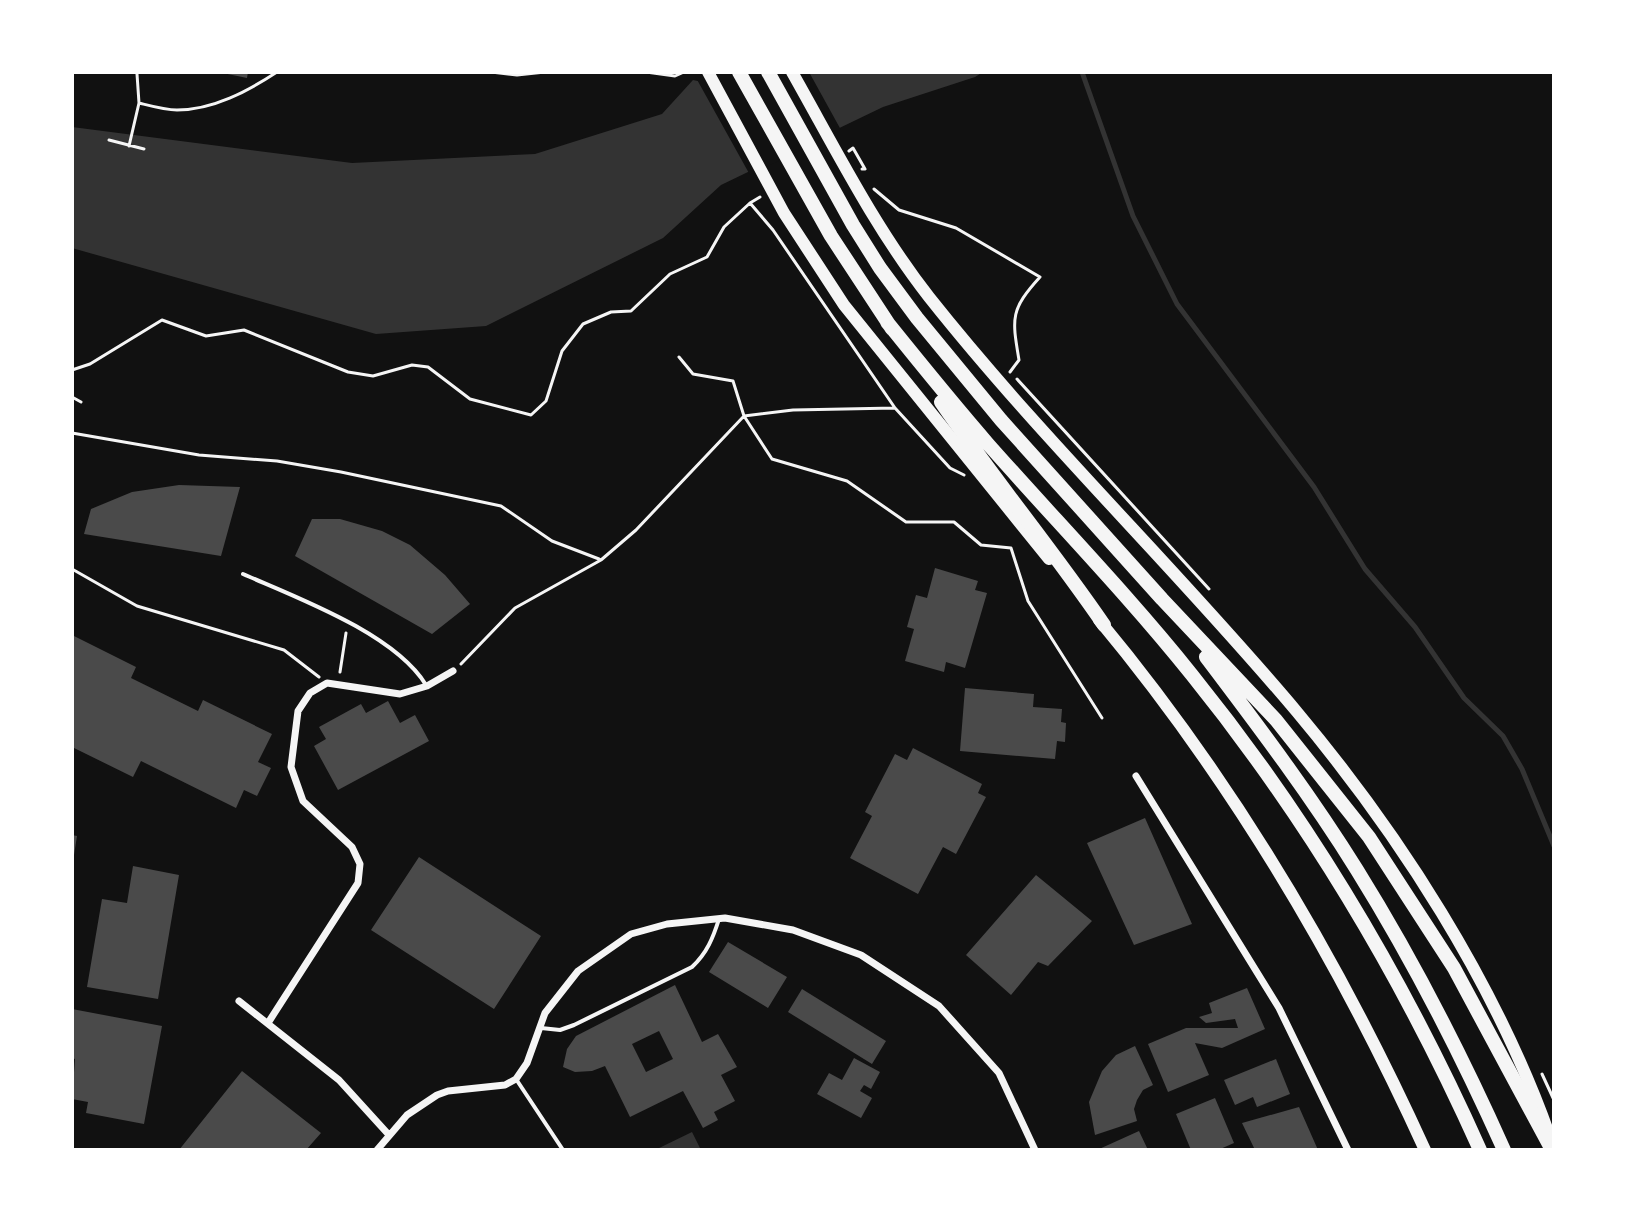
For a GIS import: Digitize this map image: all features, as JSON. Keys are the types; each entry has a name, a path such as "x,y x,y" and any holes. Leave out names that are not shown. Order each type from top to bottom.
{"highway":[{"path":"739,72 831,236 887,322 973,448 1056,555 1104,625"},
{"path":"768,72 880,268 917,318 1001,420 1276,720 1369,837 1454,968 1553,1149"},
{"path":"887,322 987,443 1173,652 1274,783 1338,881 1406,996 1480,1150"},
{"path":"1162,599 1276,750 1357,870 1472,1078 1504,1150"}],"main road":[{"path":"708,72 784,213 844,305 1177,719 1290,890 1343,982 1425,1150"},
{"path":"792,72 852,169 899,255 964,341 1286,700 1342,768 1407,861 1473,970 1519,1059 1553,1149"}],"street":[{"path":"268,1023 358,883 360,864 352,847 303,801 291,767 298,711 310,693 327,683 400,694 427,686 453,671"},
{"path":"1136,776 1279,1008 1348,1150"},
{"path":"377,1150 407,1115 437,1095 505,1085 516,1079 527,1063 545,1013 578,971 631,934 667,924 719,919 793,930 861,955 939,1006 999,1073 1035,1150"},
{"path":"239,1001 339,1080 389,1135"}],"lane":[{"path":"243,574 317,607 373,637 417,670 427,686"},
{"path":"539,1028 560,1030 692,967 703,957 719,919"},
{"path":"516,1079 563,1150"}],"path":[{"path":"129,146 139,103 138,73 130,72"},
{"path":"139,103 176,110 215,103 251,89 277,72"},
{"path":"491,72 517,75 545,72"},
{"path":"646,72 675,76 684,72"},
{"path":"109,140 144,149"},
{"path":"852,169 865,169 853,148"},
{"path":"872,187 899,210 956,228 1040,277 1022,296 1013,320 1019,360 1009,372"},
{"path":"72,370 90,364 162,320 206,336 244,330 348,372 373,376 412,365 428,367 470,399 531,415 546,401 562,351 583,324 611,312 631,311 670,274 707,257 724,227 750,203 773,230 895,408 950,468 964,475"},
{"path":"679,357 693,374 733,381 744,416 772,459 847,481 906,522 954,522 981,545 1011,548 1028,601 1102,718"},
{"path":"72,397 81,402"},
{"path":"453,671 515,608 601,560 636,530 744,416 793,410 895,408"},
{"path":"72,433 199,455 277,461 501,506 552,541 601,560"},
{"path":"72,569 137,606 284,650 327,683"},
{"path":"340,672 350,624"}],"shaded area":[{"path":"727,72 983,72 883,107 721,185 663,238 486,326 376,334 72,248 72,127 352,163 535,154 662,114 693,80 702,82"},
{"path":"692,1132 701,1150 655,1150"}],"pier":[{"path":"716,72 809,72 841,130 750,175 695,76 702,78"}],"building":[{"path":"218,72 248,72 247,78"},
{"path":"179,485 240,487 221,556 84,534 91,509 132,492"},
{"path":"312,519 340,519 382,531 410,545 445,575 470,604 432,634 295,556"},
{"path":"935,568 978,581 975,590 987,593 965,668 946,662 944,672 905,661 914,629 907,627 916,595 927,598"},
{"path":"72,635 136,667 131,678 198,711 203,700 272,734 258,762 271,768 257,796 244,790 236,808 141,761 133,777 72,747"},
{"path":"965,688 1034,694 1033,707 1062,709 1061,722 1066,723 1065,742 1057,741 1055,759 960,751"},
{"path":"388,701 400,723 415,715 429,741 338,790 314,746 326,739 319,727 361,704 366,713"},
{"path":"913,748 982,784 978,793 986,797 956,854 943,847 918,894 850,858 872,816 865,812 895,754 907,760"},
{"path":"1145,818 1192,924 1134,945 1087,843"},
{"path":"72,835 77,836 74,855 72,855"},
{"path":"419,857 541,936 494,1009 371,930"},
{"path":"133,866 179,875 158,999 87,987 102,899 127,903"},
{"path":"1036,875 1092,921 1048,966 1038,962 1011,995 966,955"},
{"path":"728,942 787,977 768,1008 709,972"},
{"path":"675,985 702,1042 718,1034 737,1067 721,1075 735,1101 714,1112 718,1120 703,1128 683,1091 630,1117 605,1066 575,1072 563,1067 567,1049 576,1036","holes":["659,1031 673,1059 646,1072 632,1044"]},
{"path":"1247,988 1265,1029 1222,1048 1195,1043 1209,1075 1168,1092 1148,1044 1186,1028 1238,1028 1235,1019 1206,1023 1199,1017 1212,1013 1209,1003"},
{"path":"802,989 886,1041 872,1064 788,1012"},
{"path":"72,1009 162,1026 144,1124 86,1113 88,1102 72,1099 75,1059 72,1058"},
{"path":"1135,1046 1153,1085 1143,1090 1137,1100 1134,1109 1137,1121 1095,1135 1089,1102 1102,1071 1116,1055"},
{"path":"854,1058 880,1072 871,1089 864,1085 860,1091 872,1098 861,1118 817,1094 829,1073 842,1080"},
{"path":"1276,1059 1290,1094 1257,1107 1253,1097 1235,1105 1224,1080"},
{"path":"242,1071 321,1133 306,1150 179,1150"},
{"path":"1215,1098 1234,1143 1218,1150 1191,1150 1176,1114"},
{"path":"1299,1107 1318,1150 1255,1150 1242,1123"},
{"path":"1139,1131 1148,1150 1097,1150"}],"waterway":[{"path":"1082,72 1133,216 1177,304 1314,487 1365,569 1415,627 1464,698 1503,736 1522,769 1554,846"}]}
